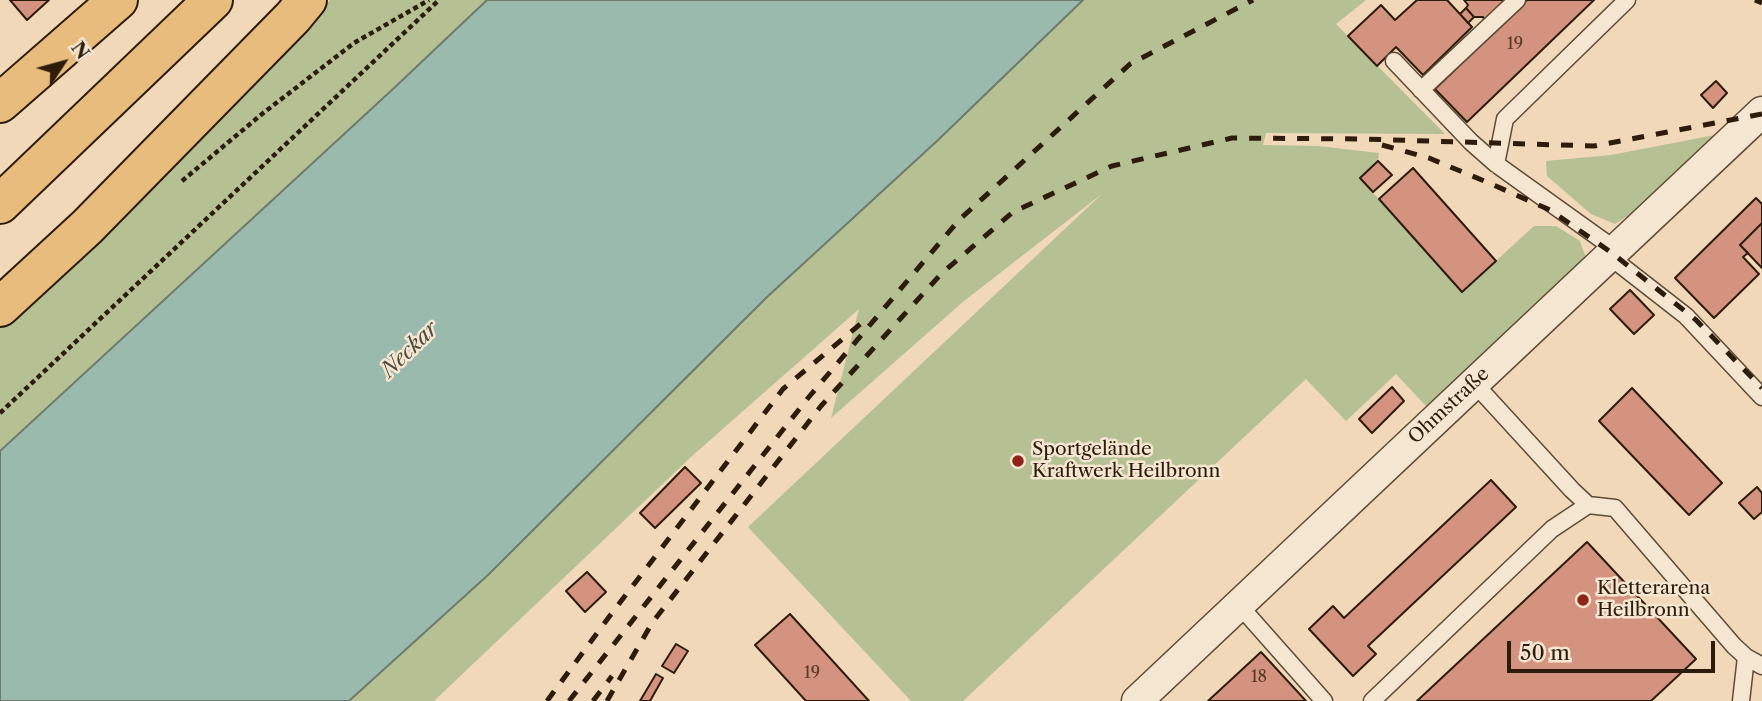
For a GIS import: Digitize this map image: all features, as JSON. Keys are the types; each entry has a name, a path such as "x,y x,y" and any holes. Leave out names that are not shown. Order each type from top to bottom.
{"main road":[{"path":"0,103 118,0"},
{"path":"0,204 213,0"},
{"path":"0,307 87,227 307,0"}],"street":[{"path":"33,74 102,0"},
{"name":"Ohmstraße","path":"1138,701 1612,253 1758,124"}],"lane":[{"path":"1421,90 1517,0"},
{"path":"1496,164 1505,119 1627,0"},
{"path":"1394,61 1471,142 1496,164 1612,253 1686,316 1762,397"},
{"path":"1474,383 1588,505 1615,509 1734,646 1745,657 1762,666"},
{"path":"1372,701 1552,529 1588,505"},
{"path":"1239,605 1324,701"},
{"path":"1741,701 1745,657"}],"path":[{"path":"262,114 354,43 429,0"},
{"path":"0,413 439,0"}],"green space":[{"path":"330,0 487,0 0,451 0,326 301,36"},
{"path":"1083,0 1366,0 1336,24 1445,134 1266,133 1263,145 1318,146 1379,153 1378,161 1360,178 1462,292 1534,226 1556,226 1580,241 1586,258 1427,407 1396,374 1346,421 1306,379 963,701 911,701 748,527 1103,193 964,301 831,418 859,309 692,456 434,701 349,701 488,575 767,297 937,141"},
{"path":"1715,135 1664,193 1615,224 1591,214 1547,176 1546,161 1611,155"}],"water":[{"name":"Neckar","path":"487,0 1083,0 937,141 767,297 488,575 349,701 0,701 0,451"}],"building":[{"path":"10,0 49,0 27,20"},
{"path":"1417,0 1447,0 1472,27 1423,75 1396,47 1377,66 1348,36 1381,5 1395,20"},
{"path":"1464,0 1507,0 1484,19 1474,17 1466,8 1468,5"},
{"path":"1527,0 1594,0 1467,122 1435,89"},
{"path":"1466,8 1474,17 1468,23 1460,14"},
{"path":"1716,81 1727,93 1713,108 1701,95"},
{"path":"1378,161 1392,175 1373,192 1360,178"},
{"path":"1413,168 1496,261 1462,292 1379,199"},
{"path":"1756,198 1762,204 1762,223 1740,245 1748,253 1743,257 1759,274 1714,318 1675,278"},
{"path":"1762,223 1762,268 1740,245"},
{"path":"1630,290 1654,315 1634,334 1610,309"},
{"path":"1392,387 1404,401 1372,433 1359,419"},
{"path":"1632,388 1722,483 1689,515 1599,421"},
{"path":"685,467 701,483 655,528 640,513"},
{"path":"1491,480 1516,507 1368,646 1376,654 1353,676 1309,629 1333,606 1344,618"},
{"path":"1757,487 1762,493 1762,512 1754,519 1739,503"},
{"name":"Kletterarena Heilbronn","path":"1587,542 1696,659 1651,701 1417,701"},
{"path":"587,572 606,592 585,612 566,591"},
{"path":"790,614 869,701 806,701 755,645"},
{"path":"676,644 688,651 674,673 662,666"},
{"path":"1261,652 1306,701 1208,701"},
{"path":"656,674 663,678 650,701 640,701"}],"railway":[{"path":"569,701 808,398 959,220 1130,64 1253,0"},
{"path":"1755,0 1762,3"},
{"path":"607,701 652,623 821,406 941,274 1013,212 1112,166 1232,138 1594,146 1762,114"},
{"path":"1382,145 1429,158 1550,210 1612,253 1696,320 1762,388"},
{"path":"547,701 783,389 864,321"},
{"path":"593,701 612,676"}],"place":[{"name":"Sportgelände Kraftwerk Heilbronn","path":"1018,461"},
{"name":"Kletterarena Heilbronn","path":"1583,600"}]}
